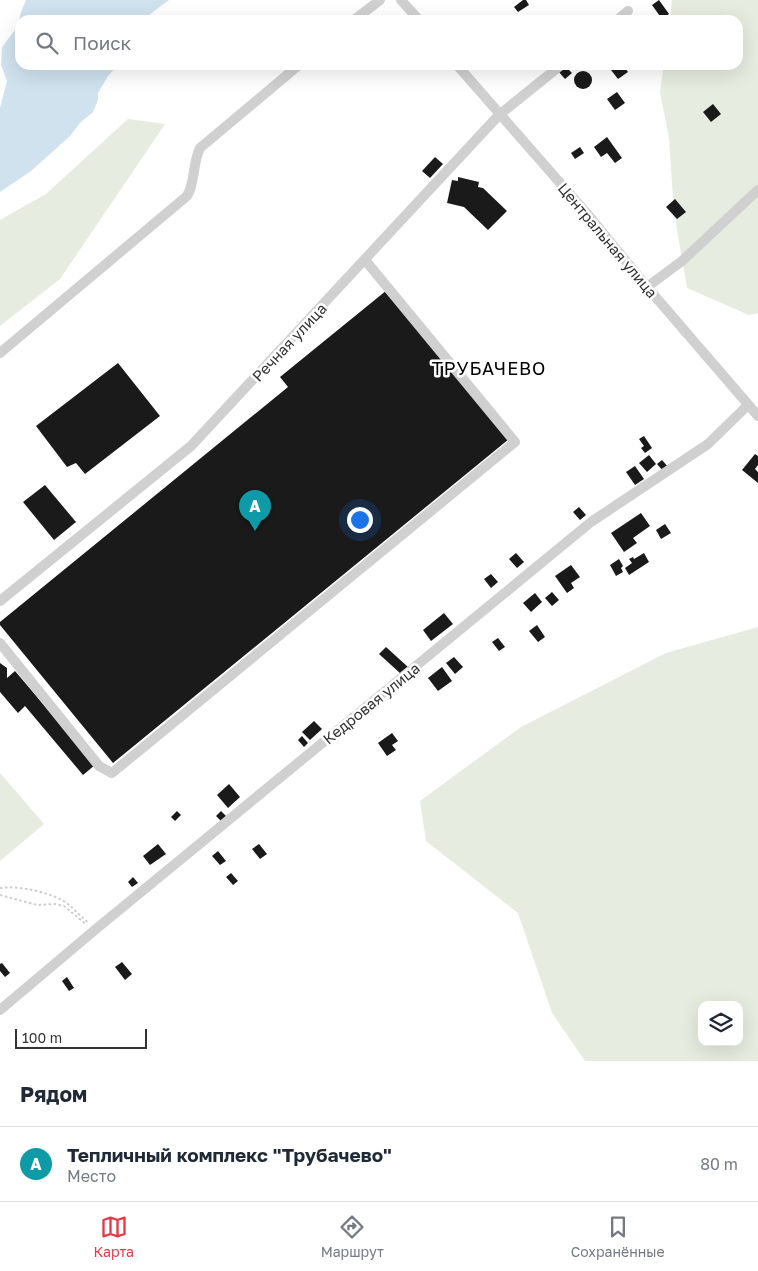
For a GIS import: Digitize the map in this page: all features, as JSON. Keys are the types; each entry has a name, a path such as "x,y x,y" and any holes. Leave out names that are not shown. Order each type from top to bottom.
{"street":[{"path":"360,15 380,0"},
{"path":"401,0 414,15"},
{"path":"623,15 628,11"},
{"path":"0,353 122,249 188,196 193,186 195,158 200,148 293,70"},
{"name":"Центральная улица","path":"461,70 589,216 758,416"},
{"name":"Речная улица","path":"0,601 191,446 499,115 555,70"},
{"path":"648,287 682,261 758,190"},
{"path":"0,643 99,766 112,773 515,442 365,260"},
{"name":"Кедровая улица","path":"0,1010 96,928 591,522 708,444 748,405"}],"path":[{"path":"0,888 19,888 46,895 66,903 96,928"},
{"path":"0,895 37,905 55,904 64,906 86,924 96,928"}],"shaded area":[{"path":"672,0 758,0 758,313 749,315 687,288 674,212 669,138 660,92 663,70 743,70 743,15 670,15"},
{"path":"128,119 165,124 60,279 0,326 0,220 46,194"},
{"path":"758,627 758,1061 585,1061 552,1013 518,913 426,841 420,801 521,727 666,653"},
{"path":"0,773 44,824 0,861"}],"water":[{"path":"26,0 169,0 149,15 20,15"},
{"path":"15,30 15,70 113,70 98,93 98,100 93,112 81,122 70,136 31,171 0,192 0,108 7,81 1,65 2,47"}],"building":[{"path":"523,0 526,0 529,5 518,12 514,7"},
{"path":"659,0 669,14 659,15 652,5"},
{"path":"569,70 572,73 565,79 558,71"},
{"path":"611,70 627,70 628,72 618,79"},
{"path":"583,71 589,74 592,80 589,86 583,89 577,86 574,80 577,74"},
{"path":"617,92 625,103 615,110 607,99"},
{"path":"713,104 721,114 711,122 703,112"},
{"path":"607,137 622,158 615,163 607,153 601,157 594,147"},
{"path":"580,147 584,153 575,159 571,153"},
{"path":"435,157 443,164 430,178 422,171"},
{"path":"458,177 479,182 478,187 483,188 507,211 488,230 464,207 447,203 452,180 458,181"},
{"path":"675,199 686,212 677,219 666,207"},
{"path":"387,290 509,439 113,763 0,625 0,622 288,387 280,377"},
{"path":"118,363 160,416 85,474 76,463 67,467 36,426"},
{"path":"644,436 652,448 645,453 641,448 644,446 639,439"},
{"path":"755,454 758,456 758,465 755,469 758,472 758,483 742,470"},
{"path":"649,455 656,464 647,472 639,463"},
{"path":"662,460 669,468 664,472 657,464"},
{"path":"635,466 644,479 635,485 626,472"},
{"path":"45,485 76,522 54,540 23,502"},
{"path":"579,507 586,515 580,520 573,512"},
{"path":"641,513 650,526 633,538 637,543 624,552 611,533"},
{"path":"665,524 671,533 661,539 656,530"},
{"path":"516,553 524,562 517,568 509,559"},
{"path":"644,553 649,562 629,575 625,568 632,563 629,559 633,557 634,559"},
{"path":"619,559 623,566 621,568 623,572 616,576 610,565"},
{"path":"571,565 580,577 571,583 574,588 567,593 555,576"},
{"path":"491,574 498,582 491,588 484,579"},
{"path":"552,592 559,600 552,606 545,598"},
{"path":"535,593 542,602 531,612 523,603"},
{"path":"444,613 453,624 431,641 423,630"},
{"path":"537,625 545,637 538,642 529,631"},
{"path":"498,638 505,647 499,651 492,642"},
{"path":"386,647 408,667 401,674 379,654"},
{"path":"454,657 463,667 455,674 446,663"},
{"path":"0,663 7,668 7,678 15,671 95,765 83,775 25,706 18,713 0,692"},
{"path":"442,667 452,681 438,691 428,678"},
{"path":"314,721 322,729 310,740 302,732"},
{"path":"392,733 398,741 392,745 396,750 387,756 378,743"},
{"path":"302,736 308,743 304,747 298,740"},
{"path":"229,784 240,797 228,808 217,795"},
{"path":"177,811 181,815 175,821 171,817"},
{"path":"221,811 227,817 222,822 216,816"},
{"path":"158,844 166,854 150,865 143,856"},
{"path":"259,844 267,854 260,859 252,849"},
{"path":"218,851 226,861 220,865 212,856"},
{"path":"231,873 238,881 233,885 226,877"},
{"path":"133,877 138,883 132,887 128,882"},
{"path":"122,962 132,974 125,980 115,967"},
{"path":"2,963 10,973 5,977 0,971 0,964"},
{"path":"67,977 74,988 69,991 62,981"}],"place":[{"name":"Тепличный комплекс \"Трубачево\"","path":"255,531"}],"district":[{"name":"ТРУБАЧЕВО","path":"489,368"}]}
